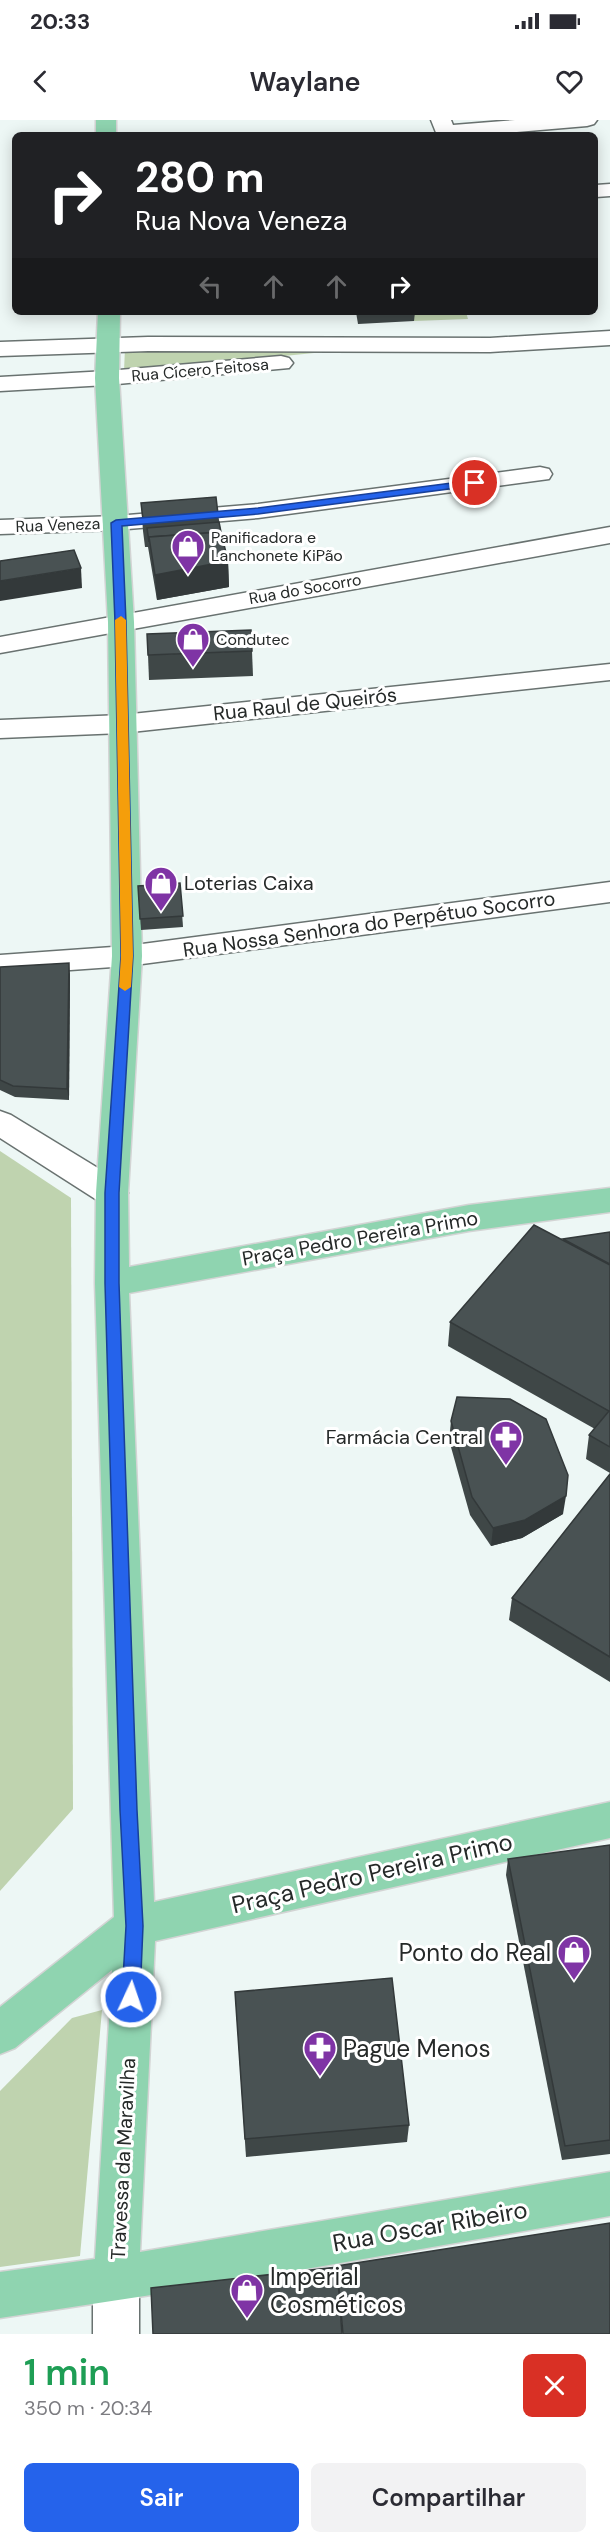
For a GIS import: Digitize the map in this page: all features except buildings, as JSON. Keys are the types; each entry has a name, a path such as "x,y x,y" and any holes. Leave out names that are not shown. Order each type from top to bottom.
{"main road":[{"name":"Travessa da Maravilha","path":"109,315 107,378 121,622 127,956 112,1193 112,1283 129,1810 135,1926 116,2279"},
{"name":"Praça Pedro Pereira Primo","path":"112,1283 469,1218 610,1200"},
{"name":"Praça Pedro Pereira Primo","path":"135,1926 610,1820"},
{"path":"0,2033 135,1926"},
{"name":"Rua Oscar Ribeiro","path":"0,2295 116,2279 610,2194"}],"street":[{"path":"443,126 587,120"},
{"name":"Rua Cícero Feitosa","path":"0,349 279,343 398,346 490,345 610,338"},
{"name":"Rua Cícero Feitosa","path":"0,384 107,378 286,362 398,346"},
{"name":"Rua Veneza","path":"0,527 116,523 258,511 540,474"},
{"name":"Rua do Socorro","path":"0,645 610,535"},
{"name":"Rua Raul de Queirós","path":"0,729 122,724 610,672"},
{"name":"Rua Nossa Senhora do Perpétuo Socorro","path":"0,964 127,956 610,892"},
{"path":"0,1123 112,1193"},
{"path":"116,2279 116,2334"}],"green space":[{"path":"413,315 467,315 468,319 414,321"},
{"path":"125,347 334,351 124,372"},
{"path":"0,1151 71,1198 73,1809 0,1891"},
{"path":"102,2010 80,2256 0,2267 0,2091 72,2018"}],"slow traffic":[{"path":"121,620 127,956 125,987"}],"place":[{"name":"Panificadora e Lanchonete KiPão","path":"188,575"},
{"name":"Condutec","path":"193,668"},
{"name":"Loterias Caixa","path":"161,912"},
{"name":"Farmácia Central","path":"506,1466"},
{"name":"Ponto do Real","path":"574,1981"},
{"name":"Pague Menos","path":"320,2077"},
{"name":"Imperial Cosméticos","path":"247,2319"}],"route":[{"path":"131,1997 135,1926 129,1810 112,1283 112,1193 127,956 121,622 116,523 258,511 475,483"}]}
